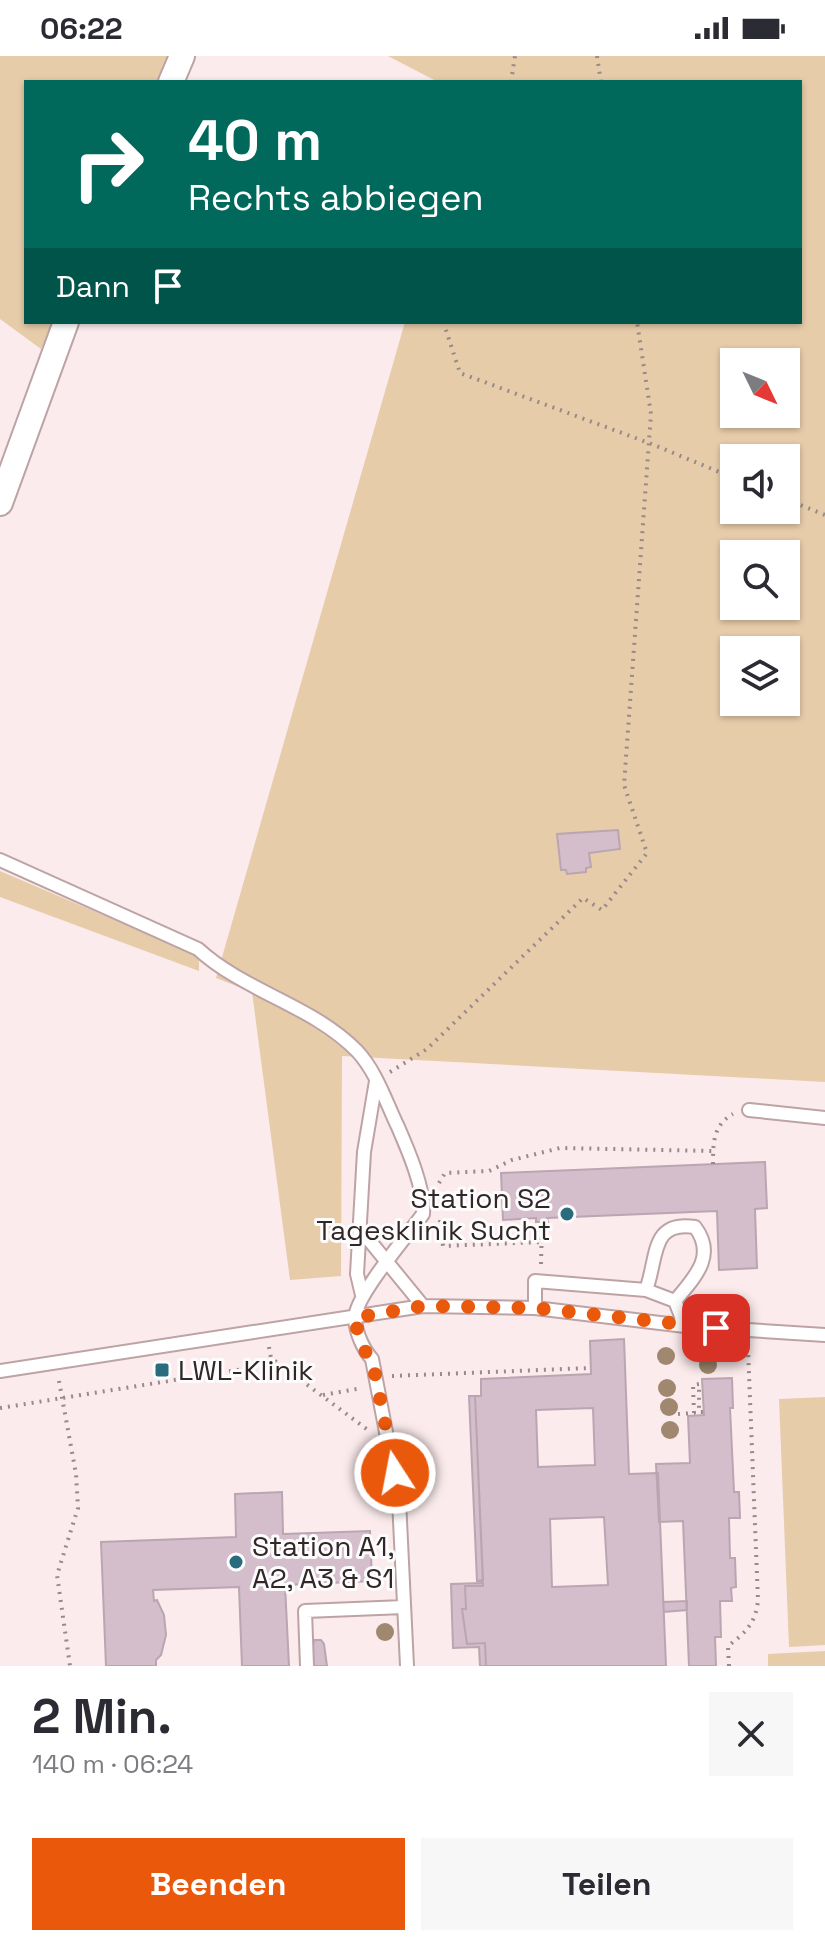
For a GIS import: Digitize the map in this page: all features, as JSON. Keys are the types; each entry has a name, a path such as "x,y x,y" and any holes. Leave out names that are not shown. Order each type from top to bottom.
{"street":[{"path":"172,80 182,56"},
{"path":"0,503 65,324"}],"lane":[{"path":"0,860 198,949 215,965 317,1019 358,1052 376,1081 402,1136 424,1201 423,1214 362,1295 354,1318 363,1349 372,1359 378,1383 399,1500 407,1666"},
{"path":"362,1295 357,1274 364,1152 376,1081"},
{"path":"749,1110 825,1118"},
{"path":"646,1290 653,1271 657,1243 666,1229 679,1225 695,1227 703,1237 705,1256 697,1274 675,1301"},
{"path":"360,1229 423,1306"},
{"path":"535,1308 535,1281 646,1290 675,1301 685,1326"},
{"path":"0,1371 423,1306 535,1308 685,1326 825,1335"},
{"path":"307,1666 305,1611 404,1607"}],"path":[{"path":"511,80 515,56"},
{"path":"597,56 601,80"},
{"path":"446,324 460,373 720,472"},
{"path":"376,1081 427,1049 583,898 602,910 647,853 624,785 651,414 637,324"},
{"path":"800,505 825,515"},
{"path":"713,1164 713,1142 718,1127 727,1117 749,1110"},
{"path":"438,1185 445,1173 489,1171 512,1160 560,1148 713,1151"},
{"path":"440,1218 443,1246 542,1242"},
{"path":"541,1282 542,1226"},
{"path":"729,1666 728,1646 748,1631 756,1618 758,1601 747,1330"},
{"path":"0,1408 262,1366 271,1358 390,1447"},
{"path":"56,1363 76,1474 78,1508 57,1575 70,1666"},
{"path":"323,1395 378,1383 390,1376 589,1368"},
{"path":"678,1414 694,1413 693,1385 699,1384 699,1412 704,1412"}],"shaded area":[{"path":"0,56 169,56 158,80 24,80 24,324 53,324 41,349 0,319"},
{"path":"388,56 825,56 825,1082 342,1056 341,1276 290,1280 252,992 216,978 404,324 802,324 802,80 434,80"},
{"path":"0,871 199,956 199,971 0,897"},
{"path":"825,1397 825,1645 789,1647 779,1399"},
{"path":"825,1651 825,1666 768,1666 768,1654"}],"building":[{"path":"618,830 620,849 589,853 591,867 586,868 586,872 567,874 566,870 561,870 557,834"},
{"name":"Station S2 Tagesklinik Sucht","path":"765,1162 767,1208 755,1209 757,1268 719,1270 717,1211 547,1218 548,1222 536,1222 536,1218 503,1220 501,1173"},
{"path":"624,1339 629,1474 658,1473 666,1666 486,1666 485,1643 467,1644 462,1609 466,1609 465,1586 483,1586 475,1396 481,1396 481,1379 591,1374 590,1341","holes":["593,1408 595,1465 538,1467 536,1410","604,1517 608,1585 552,1587 550,1519"]},
{"path":"732,1378 733,1408 730,1408 734,1492 739,1492 740,1518 729,1518 730,1558 735,1558 736,1587 731,1588 732,1601 720,1601 721,1637 715,1637 716,1666 689,1666 683,1521 659,1522 656,1464 690,1463 688,1416 704,1415 702,1379"},
{"path":"469,1396 475,1396 483,1580 477,1581"},
{"name":"Station A1, A2, A3 & S1","path":"282,1492 283,1534 370,1531 372,1581 285,1585 289,1666 242,1666 239,1587 153,1590 154,1601 157,1600 164,1615 166,1635 156,1666 106,1666 101,1542 236,1537 235,1494"},
{"path":"483,1583 483,1586 465,1586 466,1609 462,1609 467,1644 485,1643 486,1666 480,1666 479,1647 453,1648 451,1584"},
{"path":"687,1601 687,1610 664,1612 663,1602"},
{"path":"314,1640 321,1640 324,1644 327,1666 310,1666"}],"place":[{"name":"Station S2 Tagesklinik Sucht","path":"567,1214"},
{"name":"LWL-Klinik","path":"162,1370"},
{"name":"Station A1, A2, A3 & S1","path":"236,1562"}],"route":[{"path":"395,1473 372,1359 363,1349 354,1318 423,1306 535,1308 716,1328"}]}
